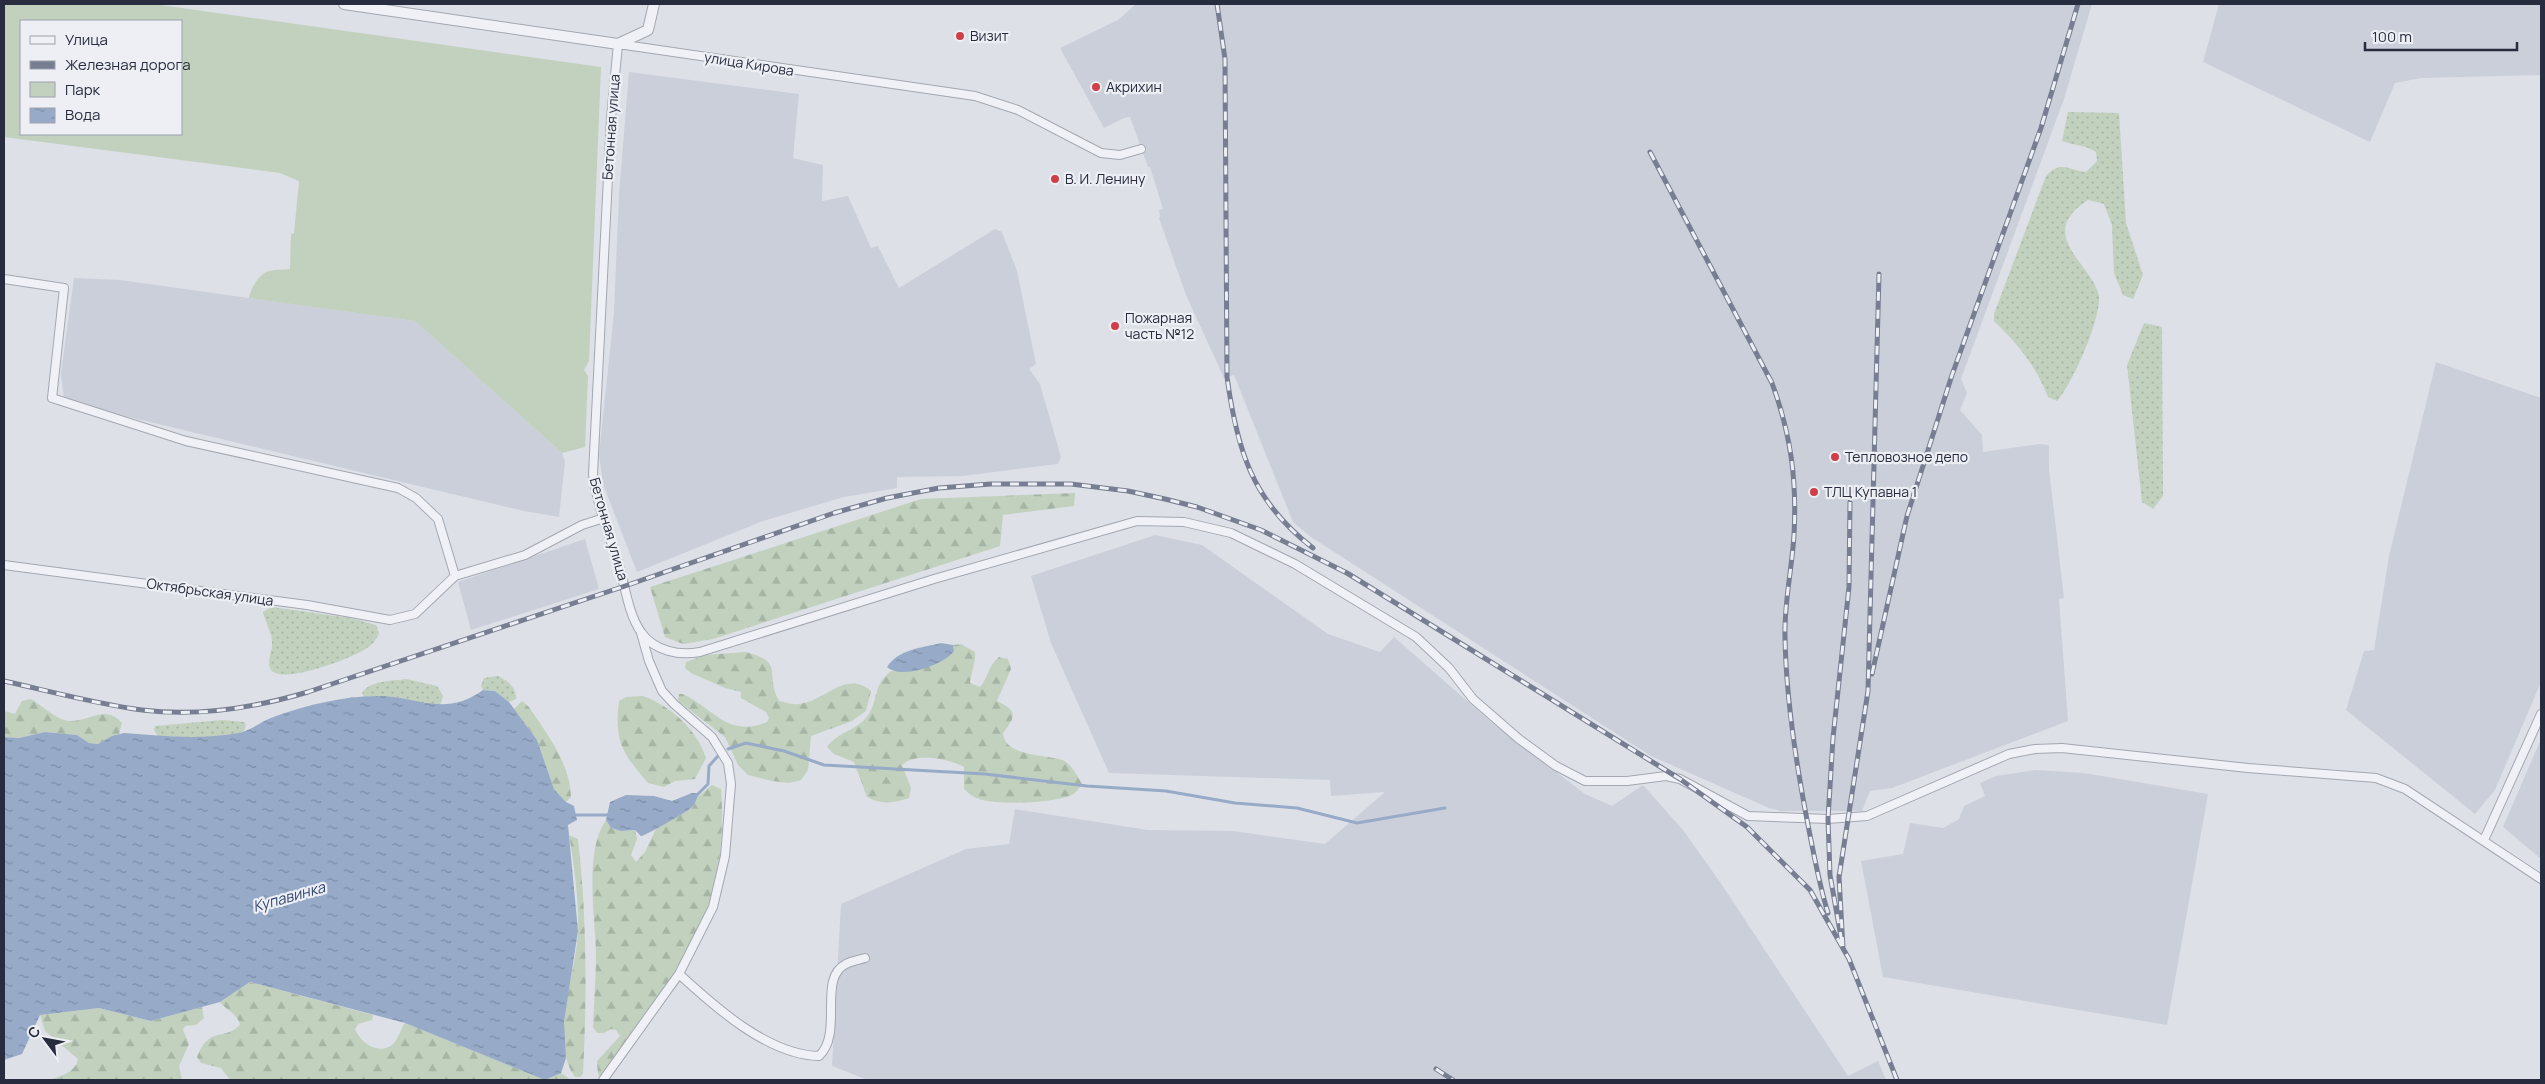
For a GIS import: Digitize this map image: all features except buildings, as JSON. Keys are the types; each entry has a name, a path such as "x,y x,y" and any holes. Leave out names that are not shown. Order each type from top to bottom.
{"street":[{"name":"улица Кирова","path":"344,4 975,96 1018,110 1101,153 1120,155 1141,149"},
{"path":"618,44 648,30 654,4"},
{"name":"Бетонная улица","path":"603,1080 679,974 713,907 725,856 731,770 712,736 674,704 662,691 648,661 641,632 595,489 593,459 611,118 618,44"},
{"path":"4,279 64,288 52,398 186,441 398,488 416,498 438,519 455,576 525,555 582,525 604,518"},
{"path":"641,632 653,643 669,651 688,654 700,652 866,599 1137,521 1184,522 1231,533 1295,564 1416,637 1449,668 1473,698 1519,738 1556,766 1586,781 1627,781 1666,776 1680,779 1748,816 1828,819 1867,816 2009,754 2035,749 2062,748 2248,768 2376,778 2405,789 2541,879"},
{"name":"Октябрьская улица","path":"4,565 307,605 390,620 415,614 455,576"},
{"path":"2484,840 2541,714"},
{"path":"679,974 729,1019 782,1047 805,1056 819,1056 824,1051 830,1038 833,980 845,964 865,958"}],"shaded area":[{"path":"1136,4 2092,4 2064,99 1961,379 1967,393 1960,410 1982,435 1983,452 2039,444 2049,445 2049,469 2064,598 2059,599 2068,721 1892,788 1870,791 1862,811 1781,811 1769,808 1651,756 1311,537 1293,522 1234,375 1224,378 1186,295 1159,218 1159,210 1163,209 1150,167 1148,167 1130,117 1104,128 1060,48 1118,20"},
{"path":"2219,4 2541,4 2541,75 2421,78 2395,83 2370,142 2203,62"},
{"path":"629,72 799,94 793,158 823,165 822,201 848,196 871,248 878,246 899,288 995,229 1002,232 1017,271 1036,364 1029,369 1040,384 1061,457 1058,464 963,476 897,477 897,488 844,497 763,521 637,572 603,484 599,455 614,312 619,194"},
{"path":"74,278 120,280 415,321 562,453 565,462 559,517 524,511 112,413 64,399 61,373"},
{"path":"2436,362 2541,398 2541,682 2495,790 2475,814 2346,710 2364,651 2374,650 2389,556"},
{"path":"1155,535 1202,545 1328,634 1380,652 1394,637 1491,722 1585,794 1612,806 1643,785 1683,830 1720,882 1848,1076 1878,1061 1886,1080 868,1080 832,1066 841,904 966,849 1009,844 1015,809 1148,830 1233,831 1325,844 1385,792 1331,796 1330,780 1109,773 1051,643 1031,576"},
{"path":"585,539 599,589 471,630 458,582"},
{"path":"2541,739 2541,859 2503,827"},
{"path":"2035,770 2084,773 2208,794 2167,1025 1883,977 1861,861 1903,854 1910,823 1943,828 1959,819 1964,806 1985,796 1980,783 1996,776"}],"green space":[{"path":"4,4 154,4 601,67 589,361 584,370 588,376 585,447 562,453 415,321 249,298 251,290 262,275 269,271 290,269 291,234 294,233 299,181 280,173 4,137"},
{"path":"2068,112 2119,113 2126,223 2143,275 2133,299 2123,295 2114,273 2112,225 2104,204 2088,200 2074,211 2066,225 2066,236 2075,256 2096,286 2099,296 2091,335 2070,381 2057,401 2048,397 2038,375 2026,356 1994,321 1994,314 2046,176 2051,171 2060,167 2086,172 2097,161 2096,152 2062,141"},
{"path":"2144,323 2162,327 2163,496 2153,509 2142,502 2127,365"},
{"path":"1075,493 1074,506 1003,515 1000,546 713,639 683,644 665,637 650,587 921,499"},
{"path":"272,607 350,618 376,625 379,633 374,642 348,658 304,672 279,674 272,671 269,665 272,638 263,612"},
{"path":"961,644 975,652 970,683 980,687 999,657 1008,659 1011,669 997,701 1009,708 1013,714 1003,733 1005,741 1018,751 1062,760 1068,764 1082,784 1073,794 1053,800 992,802 973,796 964,789 964,767 942,759 924,758 908,761 902,765 911,788 909,798 893,802 883,802 867,797 854,762 834,754 827,747 836,738 865,719 870,713 881,682 891,671 902,671 954,651 953,645"},
{"path":"745,652 766,660 770,665 779,701 791,704 808,702 843,685 852,684 861,685 871,691 866,711 852,721 811,736 808,770 801,780 789,783 748,775 738,765 725,737 678,701 679,694 683,694 731,724 753,726 767,722 769,718 766,712 741,698 741,692 725,688 691,673 685,668 686,662 705,655"},
{"path":"498,676 511,685 515,691 516,699 509,702 495,691 483,690 481,686 484,678"},
{"path":"406,679 437,686 443,696 440,706 378,696 364,697 362,693 376,683"},
{"path":"643,696 672,712 696,737 706,758 695,779 675,781 664,787 648,783 626,754 619,737 619,701 626,697"},
{"path":"31,699 64,720 79,720 101,714 115,717 122,723 119,734 98,744 89,743 77,735 45,732 19,738 4,737 4,711 15,714 22,701"},
{"path":"522,701 529,707 543,728 567,772 571,797 566,802 554,789 537,740 514,709"},
{"path":"222,720 244,722 246,725 244,731 204,738 158,736 154,730 155,726"},
{"path":"712,785 721,789 722,834 716,880 707,909 686,953 673,974 603,1077 598,1075 597,1061 620,1036 616,1030 611,1029 604,1033 597,1033 593,1027 596,953 592,884 595,849 599,833 606,820 611,828 621,831 635,830 637,839 631,855 636,862 645,852 656,829 692,808 698,797"},
{"path":"569,835 578,839 585,927 586,986 583,1074 580,1077 575,1077 567,1062 564,1044 566,1005 578,930 577,894"},
{"path":"250,982 373,1015 372,1020 358,1024 355,1029 361,1039 377,1048 382,1049 393,1044 405,1023 545,1080 230,1080 221,1068 201,1063 197,1057 202,1047 212,1037 228,1033 240,1025 234,1015 220,1002"},
{"path":"202,1007 204,1018 196,1025 185,1026 183,1030 189,1044 179,1066 182,1080 50,1080 71,1070 78,1059 45,1031 40,1015 99,1008 151,1021"},
{"path":"561,1073 571,1080 545,1080"}],"water":[{"path":"941,643 953,645 954,651 932,666 902,672 893,671 887,667 904,653"},
{"name":"Купавинка","path":"483,690 495,691 509,702 537,740 554,789 566,802 574,806 577,820 568,825 578,931 564,1022 566,1058 561,1073 545,1080 405,1023 250,982 220,1002 151,1021 99,1008 40,1015 22,1054 4,1060 4,737 19,738 45,732 77,735 89,743 98,744 112,736 124,733 181,737 224,735 243,732 288,712 339,699 377,696 443,704 456,703"},
{"path":"692,793 699,793 691,808 666,824 641,836 635,830 621,831 611,828 606,820 610,802 626,795 654,796 672,801"}],"waterway":[{"path":"728,749 746,743 784,751 824,765 985,774 1087,786 1166,791 1235,803 1297,808 1357,823 1445,808"},
{"path":"697,795 708,784 709,766 718,756"},
{"path":"576,815 610,815"}],"railway":[{"path":"1217,4 1225,59 1227,377 1231,403 1243,451 1251,472 1262,492 1275,512 1313,548"},
{"path":"1872,674 1907,516 1952,375 2041,128 2078,4"},
{"path":"1650,152 1772,383 1784,421 1791,458 1795,515 1785,624 1787,684 1792,731 1804,802 1828,913"},
{"path":"1850,502 1849,587 1833,738 1828,819 1830,875 1843,948 1839,877 1868,691 1879,274"},
{"path":"4,681 90,701 142,710 205,712 247,707 308,692 625,586 834,513 887,498 939,488 991,484 1071,484 1128,491 1197,507 1261,530 1347,573 1680,779 1747,827 1810,890 1849,959 1897,1080"},
{"path":"1436,1069 1453,1080"}],"place":[{"name":"Визит","path":"960,36"},
{"name":"Акрихин","path":"1096,87"},
{"name":"В. И. Ленину","path":"1055,179"},
{"name":"Пожарная часть №12","path":"1115,326"},
{"name":"Тепловозное депо","path":"1835,457"},
{"name":"ТЛЦ Купавна 1","path":"1814,492"}]}
